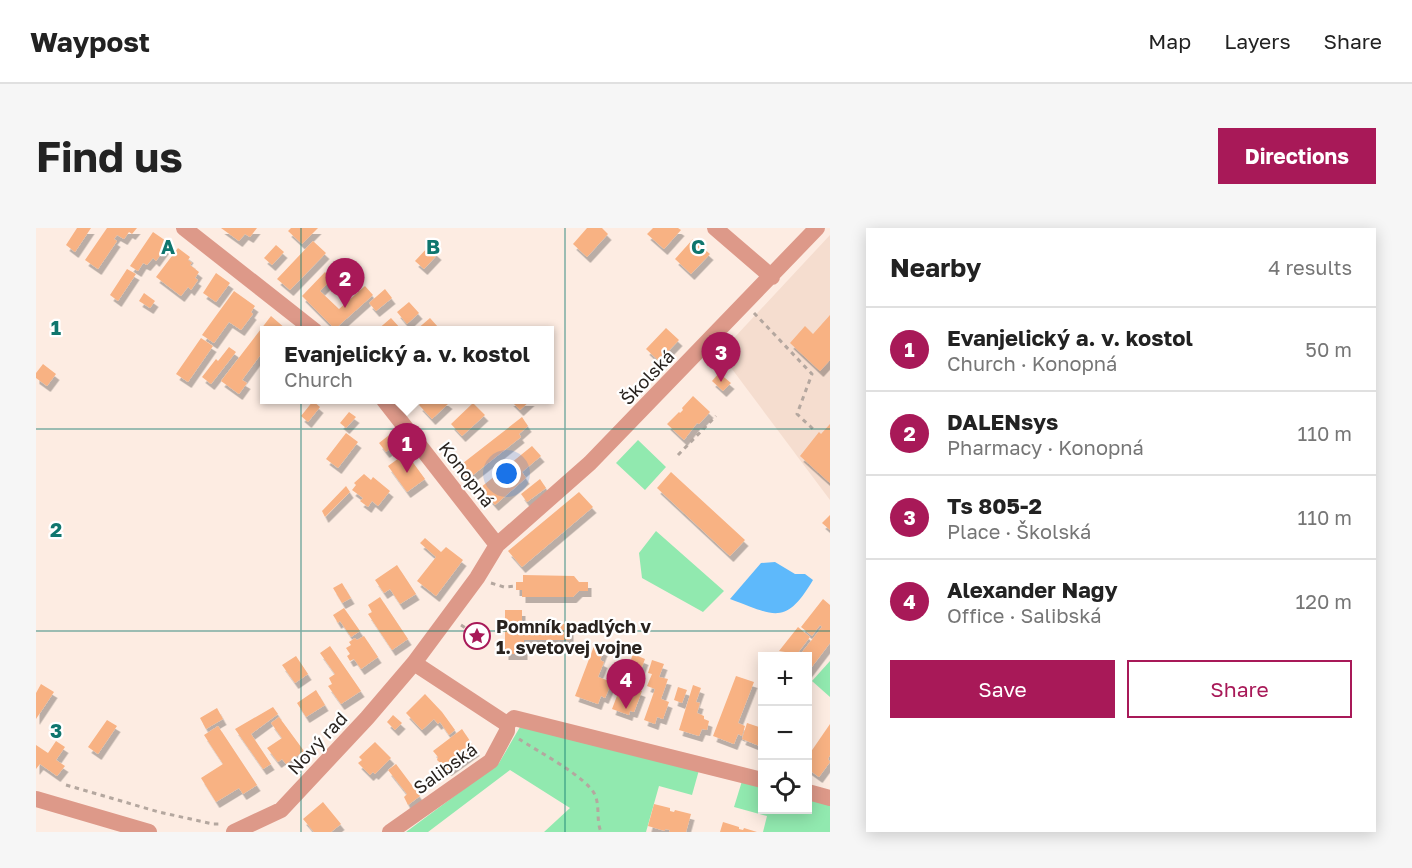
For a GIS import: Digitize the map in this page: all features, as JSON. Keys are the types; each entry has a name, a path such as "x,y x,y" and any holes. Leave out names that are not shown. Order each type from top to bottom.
{"street":[{"path":"184,228 310,326"},
{"path":"715,228 772,276"},
{"name":"Školská","path":"477,578 497,545 590,463 817,228"},
{"name":"Konopná","path":"388,404 497,545"},
{"name":"Nový rad","path":"227,828 281,810 367,718 414,663 477,578"},
{"path":"414,663 507,728 514,718 758,779"},
{"name":"Salibská","path":"390,832 491,761 507,728"},
{"path":"812,793 830,798"},
{"path":"36,799 149,832"}],"path":[{"path":"745,304 812,374 797,414 813,429"},
{"path":"678,455 716,416"},
{"path":"477,578 504,587 516,586"},
{"path":"507,728 585,782 595,795 598,826 601,832"},
{"path":"66,785 159,812 227,828"}],"shaded area":[{"path":"830,235 830,500 720,353"}],"green space":[{"path":"638,440 666,467 645,490 616,463"},
{"path":"656,531 724,591 703,612 642,578 639,553"},
{"path":"830,661 830,697 812,681"},
{"path":"520,727 699,770 692,795 659,786 646,832 544,832 570,808 510,770 428,832 406,832 499,763"},
{"path":"742,781 758,786 758,814 734,807"},
{"path":"812,800 830,805 830,832 763,832 767,816 760,814 812,814"}],"water":[{"path":"775,562 795,574 805,574 813,580 794,605 778,613 768,612 730,599 761,563"}],"building":[{"path":"77,228 91,228 75,252 66,245"},
{"path":"107,228 137,228 132,234 129,232 124,239 117,235 114,239 117,241 98,269 85,260"},
{"path":"221,228 257,228 250,237 245,234 239,241"},
{"path":"291,228 318,228 302,244 288,231"},
{"path":"587,228 602,228 608,234 587,257 573,244"},
{"path":"653,228 681,230 664,249 647,234"},
{"path":"153,232 169,243 156,261 153,258 147,265 143,263 138,271 130,266"},
{"path":"693,239 710,254 691,274 675,259"},
{"path":"313,241 326,253 290,290 277,279"},
{"path":"276,245 284,252 272,265 264,258"},
{"path":"429,246 438,254 424,269 415,261"},
{"path":"178,248 190,257 188,260 192,263 190,265 199,272 195,278 198,280 191,290 188,287 181,296 156,277"},
{"path":"127,269 136,274 118,301 110,295"},
{"path":"325,272 332,279 320,291 339,309 365,286 373,295 338,326 332,326 302,296"},
{"path":"216,273 230,283 216,302 203,293"},
{"path":"385,289 392,298 376,311 369,303"},
{"path":"234,291 255,306 251,312 253,314 241,330 229,322 214,343 202,335"},
{"path":"144,293 155,301 150,308 139,301"},
{"path":"409,302 419,313 407,324 397,312"},
{"path":"830,315 830,360 820,371 790,343 805,326 813,334"},
{"path":"271,316 283,326 263,326"},
{"path":"391,318 398,326 382,326"},
{"path":"430,318 437,326 421,326"},
{"path":"666,328 679,340 659,361 646,349"},
{"path":"260,330 260,355 242,380 247,383 239,394 221,381"},
{"path":"201,338 213,346 188,382 176,374"},
{"path":"229,347 236,352 211,384 202,377"},
{"path":"43,364 56,374 47,386 36,378 36,373"},
{"path":"719,373 731,383 723,391 712,381"},
{"path":"693,396 710,412 699,424 697,423 684,440 667,424 683,410 682,408"},
{"path":"311,404 320,407 308,422 301,416"},
{"path":"420,404 448,404 432,419"},
{"path":"472,404 485,415 462,436 451,424"},
{"path":"514,404 527,404 520,410"},
{"path":"349,412 356,417 346,428 340,423"},
{"path":"522,417 528,426 519,434 521,437 468,479 458,467"},
{"path":"830,424 830,483 800,456 819,432 821,434"},
{"path":"393,432 400,441 386,452 379,443"},
{"path":"346,433 358,442 338,468 326,459"},
{"path":"532,446 541,456 522,472 526,478 495,505 480,488"},
{"path":"406,453 425,479 407,492 388,466"},
{"path":"671,472 745,540 730,556 657,488"},
{"path":"364,474 371,480 373,477 390,491 378,506 372,501 368,507 360,501 363,498 352,490 356,485 354,483"},
{"path":"540,479 546,488 527,502 521,494"},
{"path":"346,486 350,492 325,517 322,511"},
{"path":"579,492 593,507 522,567 508,551"},
{"path":"830,515 830,530 822,523"},
{"path":"425,538 441,552 446,547 463,560 436,596 417,581 436,557 420,543"},
{"path":"397,565 416,594 400,604 390,589 384,593 375,580"},
{"path":"523,575 574,576 579,582 588,582 588,591 579,591 573,597 522,597 522,590 516,590 516,582 523,582"},
{"path":"342,583 351,598 342,603 333,588"},
{"path":"380,597 408,639 392,650 368,614 372,612 368,605"},
{"path":"823,599 830,605 830,643 812,667 812,652 802,652 822,627 820,625 812,636 801,627"},
{"path":"344,608 360,631 351,637 333,615"},
{"path":"505,610 522,610 522,623 570,624 570,640 524,640 524,654 505,654"},
{"path":"798,627 810,637 799,652 779,651"},
{"path":"364,636 378,657 361,669 354,659 350,661 347,656 350,654 346,648 355,638 357,640"},
{"path":"330,646 361,691 341,704 328,686 332,684 329,678 335,674 320,653"},
{"path":"594,646 604,650 600,660 604,662 598,677 612,682 605,698 601,696 598,704 575,696"},
{"path":"633,654 645,659 634,688 642,691 634,712 630,711 629,715 612,709"},
{"path":"296,656 308,674 295,683 282,665"},
{"path":"652,660 664,664 659,677 668,679 661,699 669,702 663,719 657,717 655,724 644,720 655,689 647,686 652,674 648,673"},
{"path":"736,676 754,682 738,723 745,726 742,736 738,734 734,744 713,736"},
{"path":"41,684 54,692 36,719 36,693"},
{"path":"693,685 701,688 696,702 700,703 697,713 709,721 707,730 702,729 699,736 679,730"},
{"path":"678,687 687,690 682,703 674,700"},
{"path":"316,690 325,705 306,717 297,703"},
{"path":"425,694 455,730 449,735 440,722 438,724 434,719 422,730 406,713"},
{"path":"273,707 278,714 251,734 271,764 263,769 235,729"},
{"path":"217,708 223,719 206,729 200,718"},
{"path":"393,715 402,723 395,730 387,722"},
{"path":"279,717 304,751 286,764 282,759 278,762 267,748 282,738 271,723"},
{"path":"107,720 117,726 98,754 88,747"},
{"path":"747,723 758,727 758,745 742,739"},
{"path":"830,724 828,759 830,762 819,777 812,772 812,750"},
{"path":"218,726 257,785 243,794 239,788 216,802 201,778 223,764 204,735"},
{"path":"462,729 476,750 448,770 437,760 438,757 433,751"},
{"path":"56,741 65,747 56,760 65,766 57,776 40,764 36,769 36,745 48,753"},
{"path":"375,742 391,758 375,774 373,772 370,775 358,763 362,760 359,757"},
{"path":"396,764 420,796 408,805 404,797 407,794 388,770"},
{"path":"323,802 341,824 331,832 314,832 303,819"},
{"path":"654,804 670,808 670,811 691,814 686,832 669,832 670,830 665,829 665,831 648,826"},
{"path":"723,822 739,827 739,829 744,828 757,832 720,832"}],"place":[{"name":"DALENsys","path":"345,308"},
{"name":"Ts 805-2","path":"721,382"},
{"name":"Evanjelický a. v. kostol","path":"407,473"},
{"name":"Pomník padlých v 1. svetovej vojne","path":"477,636"},
{"name":"Alexander Nagy","path":"626,709"}]}
